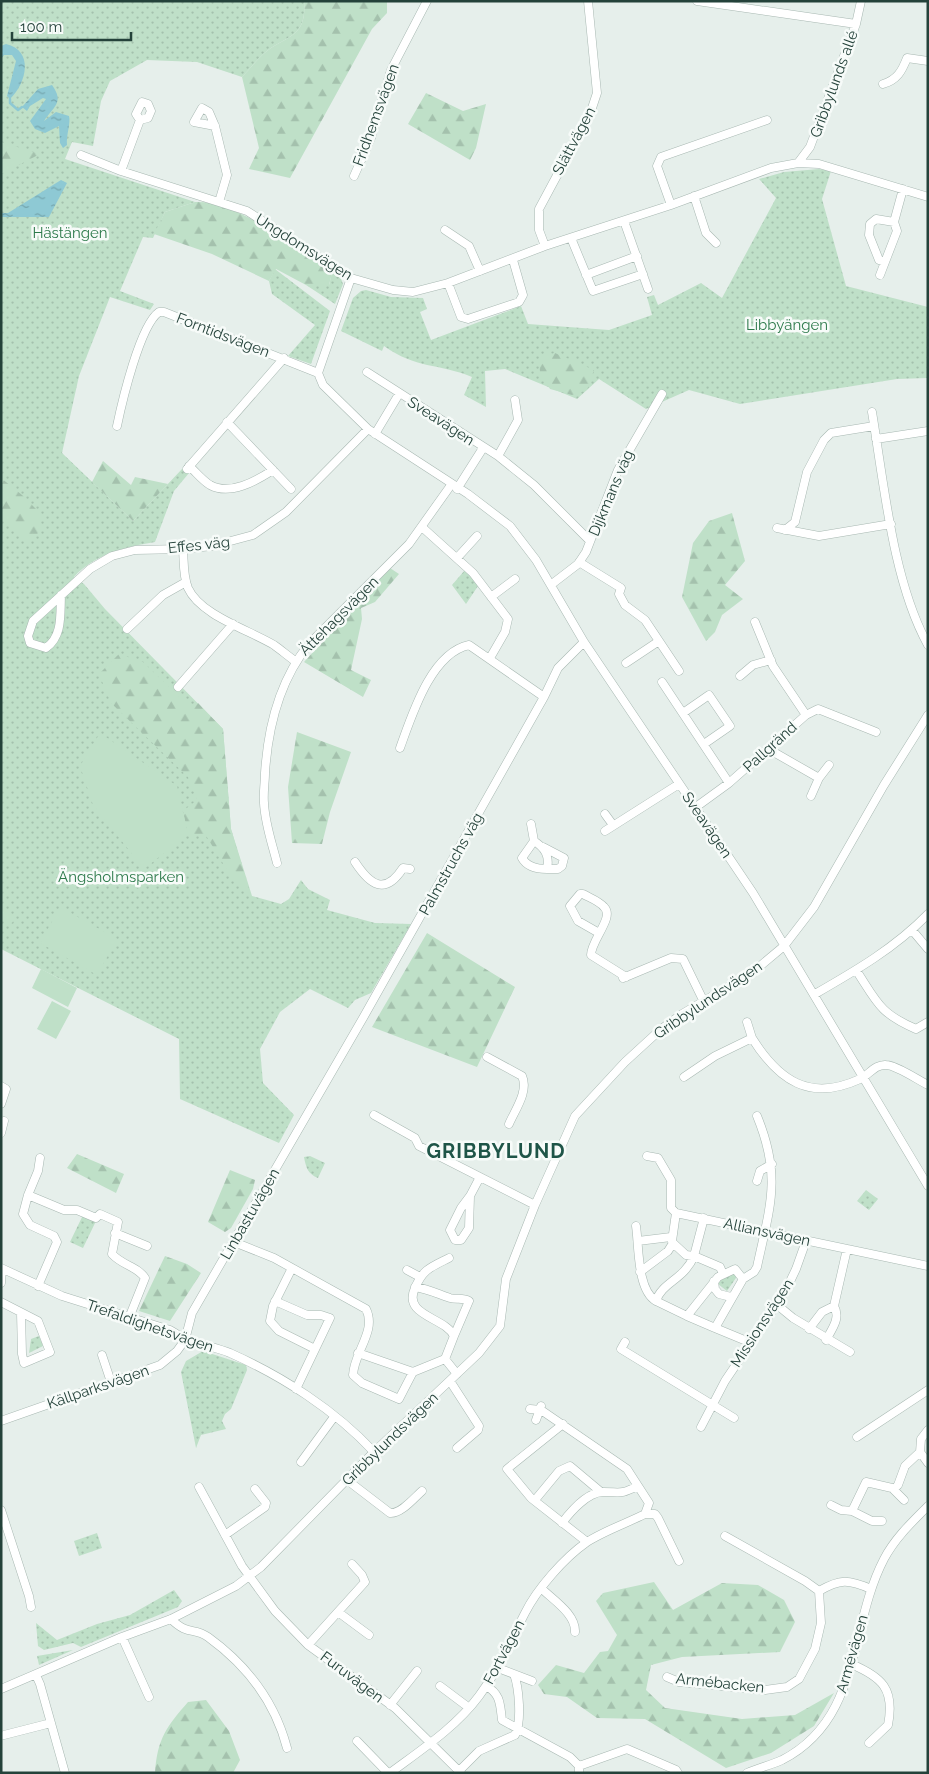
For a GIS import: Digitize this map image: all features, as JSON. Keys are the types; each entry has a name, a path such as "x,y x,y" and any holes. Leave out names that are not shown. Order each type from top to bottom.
{"street":[{"name":"Fridhemsvägen","path":"354,176 371,138 391,70 427,1"},
{"name":"Slättvägen","path":"545,246 539,230 539,209 590,114 597,93 588,1"},
{"path":"697,1 856,24"},
{"name":"Gribbylunds allé","path":"798,163 810,147 856,24 861,1"},
{"path":"883,84 893,81 902,71 907,58 928,61"},
{"path":"121,171 140,120"},
{"path":"671,205 657,166 661,157 767,120"},
{"path":"215,126 227,175 219,202"},
{"name":"Ungdomsvägen","path":"82,155 121,171 247,211 351,278 393,290 413,292 448,283 513,260 545,246 671,205 771,168 798,163 819,164 928,197"},
{"path":"880,275 897,231 894,222 903,190"},
{"path":"694,196 706,233 716,244"},
{"path":"884,262 878,260 873,250 869,235 870,224 876,219 894,222"},
{"path":"624,221 648,289"},
{"path":"445,230 469,246 480,271"},
{"path":"571,238 593,291 643,274"},
{"path":"586,275 637,256"},
{"path":"448,283 461,317 468,319 519,302 523,295 513,260"},
{"path":"318,372 351,278"},
{"name":"Forntidsvägen","path":"117,426 126,388 149,322 159,312 164,312 318,372"},
{"path":"273,470 261,478 236,487 219,489 208,484 188,467 284,358"},
{"name":"Sveavägen","path":"318,372 323,385 368,429 510,526 552,584 584,642 753,893 928,1186"},
{"name":"Sveavägen","path":"367,372 498,456 534,485 590,541"},
{"name":"Sveavägen","path":"375,434 399,394"},
{"name":"Dijkmans väg","path":"552,584 580,562 618,470 662,394"},
{"path":"498,456 518,420 515,400"},
{"path":"872,412 897,559 913,611 928,645"},
{"path":"227,422 291,489"},
{"path":"874,426 831,433 824,440 807,472 795,522 781,529 810,536 892,524"},
{"name":"Effes väg","path":"61,595 59,630 54,643 46,648 30,643 28,636 33,621 61,595 90,569 112,556 135,550 183,549 231,542 253,535 272,524 368,429"},
{"path":"876,440 928,431"},
{"name":"Sveavägen","path":"454,487 483,448"},
{"name":"Ättehagsvägen","path":"277,863 268,829 264,802 267,743 272,716 295,661 309,644 385,569 423,528 454,487"},
{"path":"423,528 473,573 508,619 505,632 490,658"},
{"path":"457,558 477,536"},
{"path":"183,549 186,582 194,598 208,610 275,646 295,661"},
{"path":"580,562 621,588 619,594 625,605 645,620 679,671"},
{"path":"491,597 515,579"},
{"path":"127,629 163,595 186,582"},
{"name":"Pallgränd","path":"696,806 729,783 770,750 806,715 771,660 755,622"},
{"path":"178,687 233,624"},
{"path":"626,663 659,641"},
{"name":"Palmstruchs väg","path":"321,1089 544,697 558,668 584,642"},
{"path":"400,748 412,713 426,686 446,657 460,647 469,645 544,697"},
{"path":"740,676 754,665 771,660"},
{"path":"662,682 729,783"},
{"path":"683,713 709,695 730,726 704,744"},
{"path":"806,715 818,709 876,732"},
{"name":"Gribbylundsvägen","path":"1,1689 36,1676 122,1637 172,1618 236,1586 293,1536 374,1452 479,1353 500,1326 506,1279 535,1205 576,1116 625,1062 660,1030 682,1014 753,972 784,946 814,907 892,771 928,716"},
{"path":"770,750 819,778"},
{"path":"811,796 819,778 829,765"},
{"path":"605,831 679,784"},
{"path":"605,814 614,825"},
{"path":"531,824 534,841 546,851 549,862 547,869"},
{"path":"534,841 522,858 525,862 538,869 558,869 562,866 564,858 542,847"},
{"path":"355,862 365,878 375,884 385,885 396,879 403,868 410,869"},
{"path":"599,933 578,921 570,906 580,894 605,907 608,912 608,918 591,948 591,955 623,978 671,958 683,959 704,1002"},
{"path":"815,994 856,970 912,930 928,914"},
{"path":"912,930 928,949"},
{"path":"856,970 883,1011 896,1020 916,1028 928,1022"},
{"path":"747,1022 752,1038 775,1070 794,1084 834,1088 863,1078 878,1066 887,1065 928,1084"},
{"path":"684,1077 715,1056 752,1038"},
{"path":"488,1057 522,1076 524,1080 525,1088 509,1124"},
{"path":"1,1086 6,1088 1,1104"},
{"name":"Linbastuvägen","path":"185,1340 192,1313 321,1089"},
{"path":"374,1115 415,1138 420,1146 535,1205"},
{"path":"715,1328 743,1279 754,1272 757,1267 765,1232 773,1190 772,1164 757,1116"},
{"path":"640,1272 668,1251 672,1240 676,1213 671,1208 671,1180 658,1158 647,1156"},
{"path":"38,1286 57,1242 54,1236 30,1225 23,1214 28,1195 38,1171 40,1158"},
{"path":"757,1180 760,1171 772,1164"},
{"path":"470,1196 469,1228 461,1240 455,1240 450,1230 480,1178"},
{"path":"28,1195 64,1210 77,1210 96,1218 100,1214 118,1222 112,1254 120,1263 140,1271 145,1278 129,1318"},
{"name":"Alliansvägen","path":"676,1213 928,1266"},
{"path":"656,1301 659,1292 683,1274 694,1256 704,1218"},
{"path":"636,1226 640,1272 647,1292 656,1301 749,1342"},
{"path":"115,1233 146,1246"},
{"path":"638,1242 672,1240"},
{"path":"672,1240 686,1255 694,1256 720,1267 724,1274"},
{"name":"Missionsvägen","path":"700,1427 749,1342 776,1304 796,1269 806,1241"},
{"path":"234,1242 274,1258 366,1309 370,1318 368,1332 354,1364 353,1375 362,1383 398,1399 413,1372 445,1359 469,1301 462,1298 452,1299 430,1289 415,1287"},
{"path":"826,1340 837,1320 837,1311 834,1306 847,1249"},
{"path":"449,1258 424,1270 412,1294 413,1305 422,1314 451,1329 454,1336"},
{"path":"292,1268 275,1301 270,1321 279,1331 315,1349"},
{"name":"Trefaldighetsvägen","path":"1,1282 1,1269 62,1296 170,1330 185,1340 228,1352 296,1389 334,1417 374,1452"},
{"path":"687,1316 714,1281 724,1274 735,1269 743,1279"},
{"path":"407,1270 420,1277"},
{"path":"714,1281 718,1294 731,1297"},
{"path":"275,1301 307,1315 321,1315 330,1318 296,1389"},
{"path":"1,1302 38,1321 50,1352 24,1363 21,1313"},
{"path":"776,1304 809,1329 850,1352"},
{"path":"809,1329 826,1308 834,1306"},
{"name":"Källparksvägen","path":"1,1420 160,1365 177,1351 185,1340"},
{"path":"625,1342 622,1349 734,1418"},
{"path":"358,1353 413,1372"},
{"path":"102,1355 111,1382"},
{"path":"445,1359 458,1374"},
{"path":"450,1381 479,1426 478,1430 457,1448"},
{"path":"857,1437 928,1390"},
{"path":"536,1420 541,1408"},
{"path":"530,1409 541,1408 627,1469 649,1503 645,1514 655,1514 658,1518 679,1561"},
{"path":"302,1462 334,1417"},
{"path":"562,1424 507,1469 535,1500 587,1542"},
{"path":"928,1430 921,1439 920,1452 928,1463"},
{"path":"894,1489 898,1485 905,1466 920,1452"},
{"path":"535,1500 559,1471 570,1466 601,1492 614,1494 626,1492 638,1486"},
{"path":"347,1480 390,1513 394,1514 422,1491"},
{"path":"852,1512 866,1482 876,1482 894,1489 904,1500"},
{"name":"Furuvägen","path":"199,1487 249,1576 275,1611 308,1645 390,1705 432,1743 460,1772"},
{"path":"225,1535 265,1507 266,1503 255,1489"},
{"path":"562,1522 578,1505 601,1492"},
{"path":"831,1505 872,1521 882,1521"},
{"name":"Armévägen","path":"747,1773 782,1760 805,1745 822,1728 836,1709 851,1664 871,1589 892,1546 928,1506"},
{"path":"1,1510 29,1596 30,1608"},
{"name":"Fortvägen","path":"357,1741 389,1773 432,1743 486,1686 498,1668 525,1612 541,1588 587,1542 645,1514"},
{"path":"725,1536 805,1581 819,1591 835,1582 853,1581 871,1589"},
{"path":"308,1645 365,1582 352,1564"},
{"path":"541,1588 576,1623 575,1632"},
{"name":"Armébacken","path":"667,1677 679,1682 765,1690 787,1687 799,1679 815,1649 821,1623 819,1591"},
{"path":"338,1612 369,1635"},
{"path":"172,1618 181,1629 206,1636 258,1685 273,1708 287,1748"},
{"path":"122,1637 149,1697"},
{"path":"851,1664 872,1673 885,1685 890,1701 888,1725 869,1743"},
{"path":"498,1668 532,1682"},
{"path":"390,1705 416,1671"},
{"path":"460,1772 479,1751 511,1738 518,1730 518,1684 514,1674"},
{"path":"36,1676 65,1773"},
{"path":"440,1686 468,1707"},
{"path":"486,1686 494,1690 499,1696 502,1720 570,1757 579,1769 628,1749 676,1770 678,1773"},
{"path":"4,1735 51,1723"}],"green space":[{"name":"Ängsholmsparken","path":"1,1 304,1 304,13 299,28 289,38 264,54 242,77 197,62 147,60 110,81 101,101 93,146 72,142 65,159 195,202 165,212 153,238 143,237 120,291 154,304 150,310 110,297 79,376 62,453 133,521 182,469 189,473 174,491 155,542 122,549 101,557 82,569 74,577 84,584 105,609 223,729 231,829 252,896 281,904 289,899 301,880 308,889 330,900 327,910 375,923 411,924 371,993 355,1000 348,1008 310,989 280,1012 260,1049 263,1083 294,1115 279,1143 180,1099 179,1039 1,949"},
{"path":"304,1 387,1 387,13 372,29 290,178 249,169 259,148 242,77 264,54 289,38 299,28 304,13"},
{"path":"426,93 463,111 486,104 476,148 470,160 408,124"},
{"path":"1,142 40,154 1,174"},
{"name":"Libbyängen","path":"819,169 831,171 822,199 846,286 928,307 928,378 897,379 740,404 689,390 646,409 599,379 577,399 505,369 485,371 486,407 464,395 472,377 406,359 384,346 382,351 341,331 353,298 361,291 366,290 391,297 423,298 427,309 420,312 431,340 521,306 528,324 609,330 652,315 647,297 654,295 658,305 701,283 722,298 776,198 759,179 784,172"},
{"path":"195,202 212,203 230,209 248,217 285,239 332,273 329,285 306,285 276,269 269,281 212,254 154,234 165,212"},
{"path":"274,230 340,276 343,284 335,304 306,285 329,285 332,273"},
{"path":"275,269 330,311 311,364 288,356 315,325 272,294 269,281"},
{"path":"555,353 594,370 587,390 572,395 550,389 540,372 539,357"},
{"path":"103,461 131,485 135,477 168,484 133,521 92,482"},
{"path":"1,478 39,512 39,532 31,541 20,536 1,516"},
{"path":"732,513 745,561 725,585 743,599 722,615 715,632 706,641 682,597 693,543 709,521"},
{"path":"390,568 399,574 375,602 361,608 362,619 351,670 371,680 363,697 304,662"},
{"path":"465,570 478,586 466,604 452,585"},
{"path":"119,654 143,662 193,710 198,703 223,729 231,829 251,896 235,883 205,834 188,834 183,811 197,800 188,777 111,703 99,674"},
{"path":"297,732 351,752 330,812 322,844 292,843 288,787"},
{"path":"100,733 177,786 188,834 144,869 93,805 80,766"},
{"path":"60,907 117,939 97,975 40,943"},
{"path":"1,909 15,917 12,923 1,918"},
{"path":"427,933 515,987 477,1067 372,1027"},
{"path":"41,969 77,988 68,1007 32,988"},
{"path":"52,1001 71,1011 56,1039 37,1029"},
{"path":"77,1154 124,1174 116,1193 67,1168"},
{"path":"310,1156 325,1163 318,1178 312,1175 307,1167 304,1157"},
{"path":"230,1170 255,1180 253,1189 231,1228 225,1232 208,1222"},
{"path":"866,1190 878,1199 869,1210 857,1201"},
{"path":"83,1215 96,1221 83,1248 70,1242"},
{"path":"165,1256 187,1264 201,1273 170,1321 139,1311"},
{"path":"733,1271 738,1275 727,1291 718,1284 721,1280 720,1278"},
{"path":"39,1336 43,1346 29,1353 31,1339"},
{"path":"203,1351 246,1365 247,1370 231,1409 225,1414 222,1421 226,1429 201,1435 196,1448 181,1372 186,1361"},
{"path":"97,1533 102,1548 79,1556 74,1541"},
{"path":"654,1582 673,1610 722,1583 758,1585 784,1600 795,1622 780,1652 682,1657 651,1665 646,1690 665,1708 742,1719 795,1715 834,1693 814,1726 771,1753 726,1768 645,1719 597,1718 567,1697 544,1694 538,1685 556,1665 584,1673 600,1652 608,1651 617,1635 596,1601 603,1593"},
{"path":"174,1590 182,1601 178,1607 81,1647 73,1643 44,1650 38,1646 36,1623 57,1640 97,1624 130,1615"},
{"path":"73,1650 39,1665 37,1656"},
{"path":"206,1700 229,1731 240,1760 233,1773 155,1773 161,1742 174,1718 188,1702"}],"water":[{"path":"6,44 15,47 21,53 25,68 24,76 10,99 7,96 16,61 12,55 4,55 1,59 1,46"},
{"path":"52,85 56,91 58,101 44,121 56,112 69,116 67,145 63,148 60,143 59,126 45,133 35,129 30,121 46,99 43,98 30,106 27,111 22,107 38,89"},
{"path":"61,180 67,183 49,217 1,217 2,213 8,213"}],"waterway":[{"path":"10,99 10,103 18,110 22,107"}],"district":[{"name":"GRIBBYLUND","path":"496,1151"}],"park label":[{"name":"Hästängen","path":"70,233"}]}
